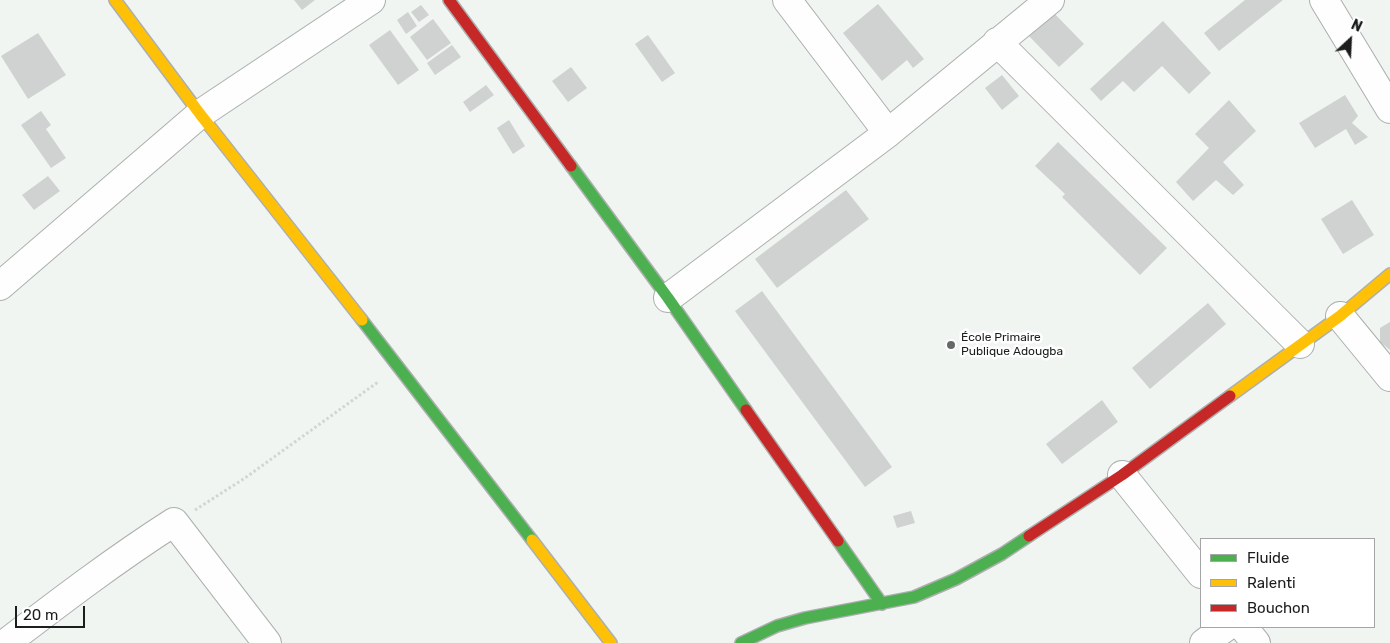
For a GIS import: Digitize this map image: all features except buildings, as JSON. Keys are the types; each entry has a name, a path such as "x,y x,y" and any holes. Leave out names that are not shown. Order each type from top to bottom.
{"street":[{"path":"116,0 200,114 399,367 612,643"},
{"path":"0,286 200,114 371,0"},
{"path":"449,0 668,298 882,604"},
{"path":"787,0 888,133"},
{"path":"668,298 888,133 1050,0"},
{"path":"1324,0 1390,109"},
{"path":"997,42 1300,344"},
{"path":"741,643 777,626 805,618 914,597 956,579 1002,554 1122,475 1340,316 1390,274"},
{"path":"1340,316 1390,378"},
{"path":"1122,475 1200,573"},
{"path":"6,643 66,596 129,551 174,522 266,643"},
{"path":"1204,643 1225,628"},
{"path":"1244,628 1256,643"}],"path":[{"path":"174,522 245,478 399,367"}],"traffic: fast":[{"path":"571,166 668,298 746,410"},
{"path":"362,320 532,540"},
{"path":"741,643 777,626 805,618 914,597 956,579 1002,554 1029,536"},
{"path":"838,541 882,604"}],"traffic: slow":[{"path":"115,0 200,114 362,320"},
{"path":"1230,396 1340,316 1390,274"},
{"path":"532,540 611,643"}],"traffic: jam":[{"path":"449,0 571,166"},
{"path":"1029,536 1122,475 1230,396"},
{"path":"746,410 838,541"}],"place":[{"name":"École Primaire Publique Adougba","path":"951,345"}]}
